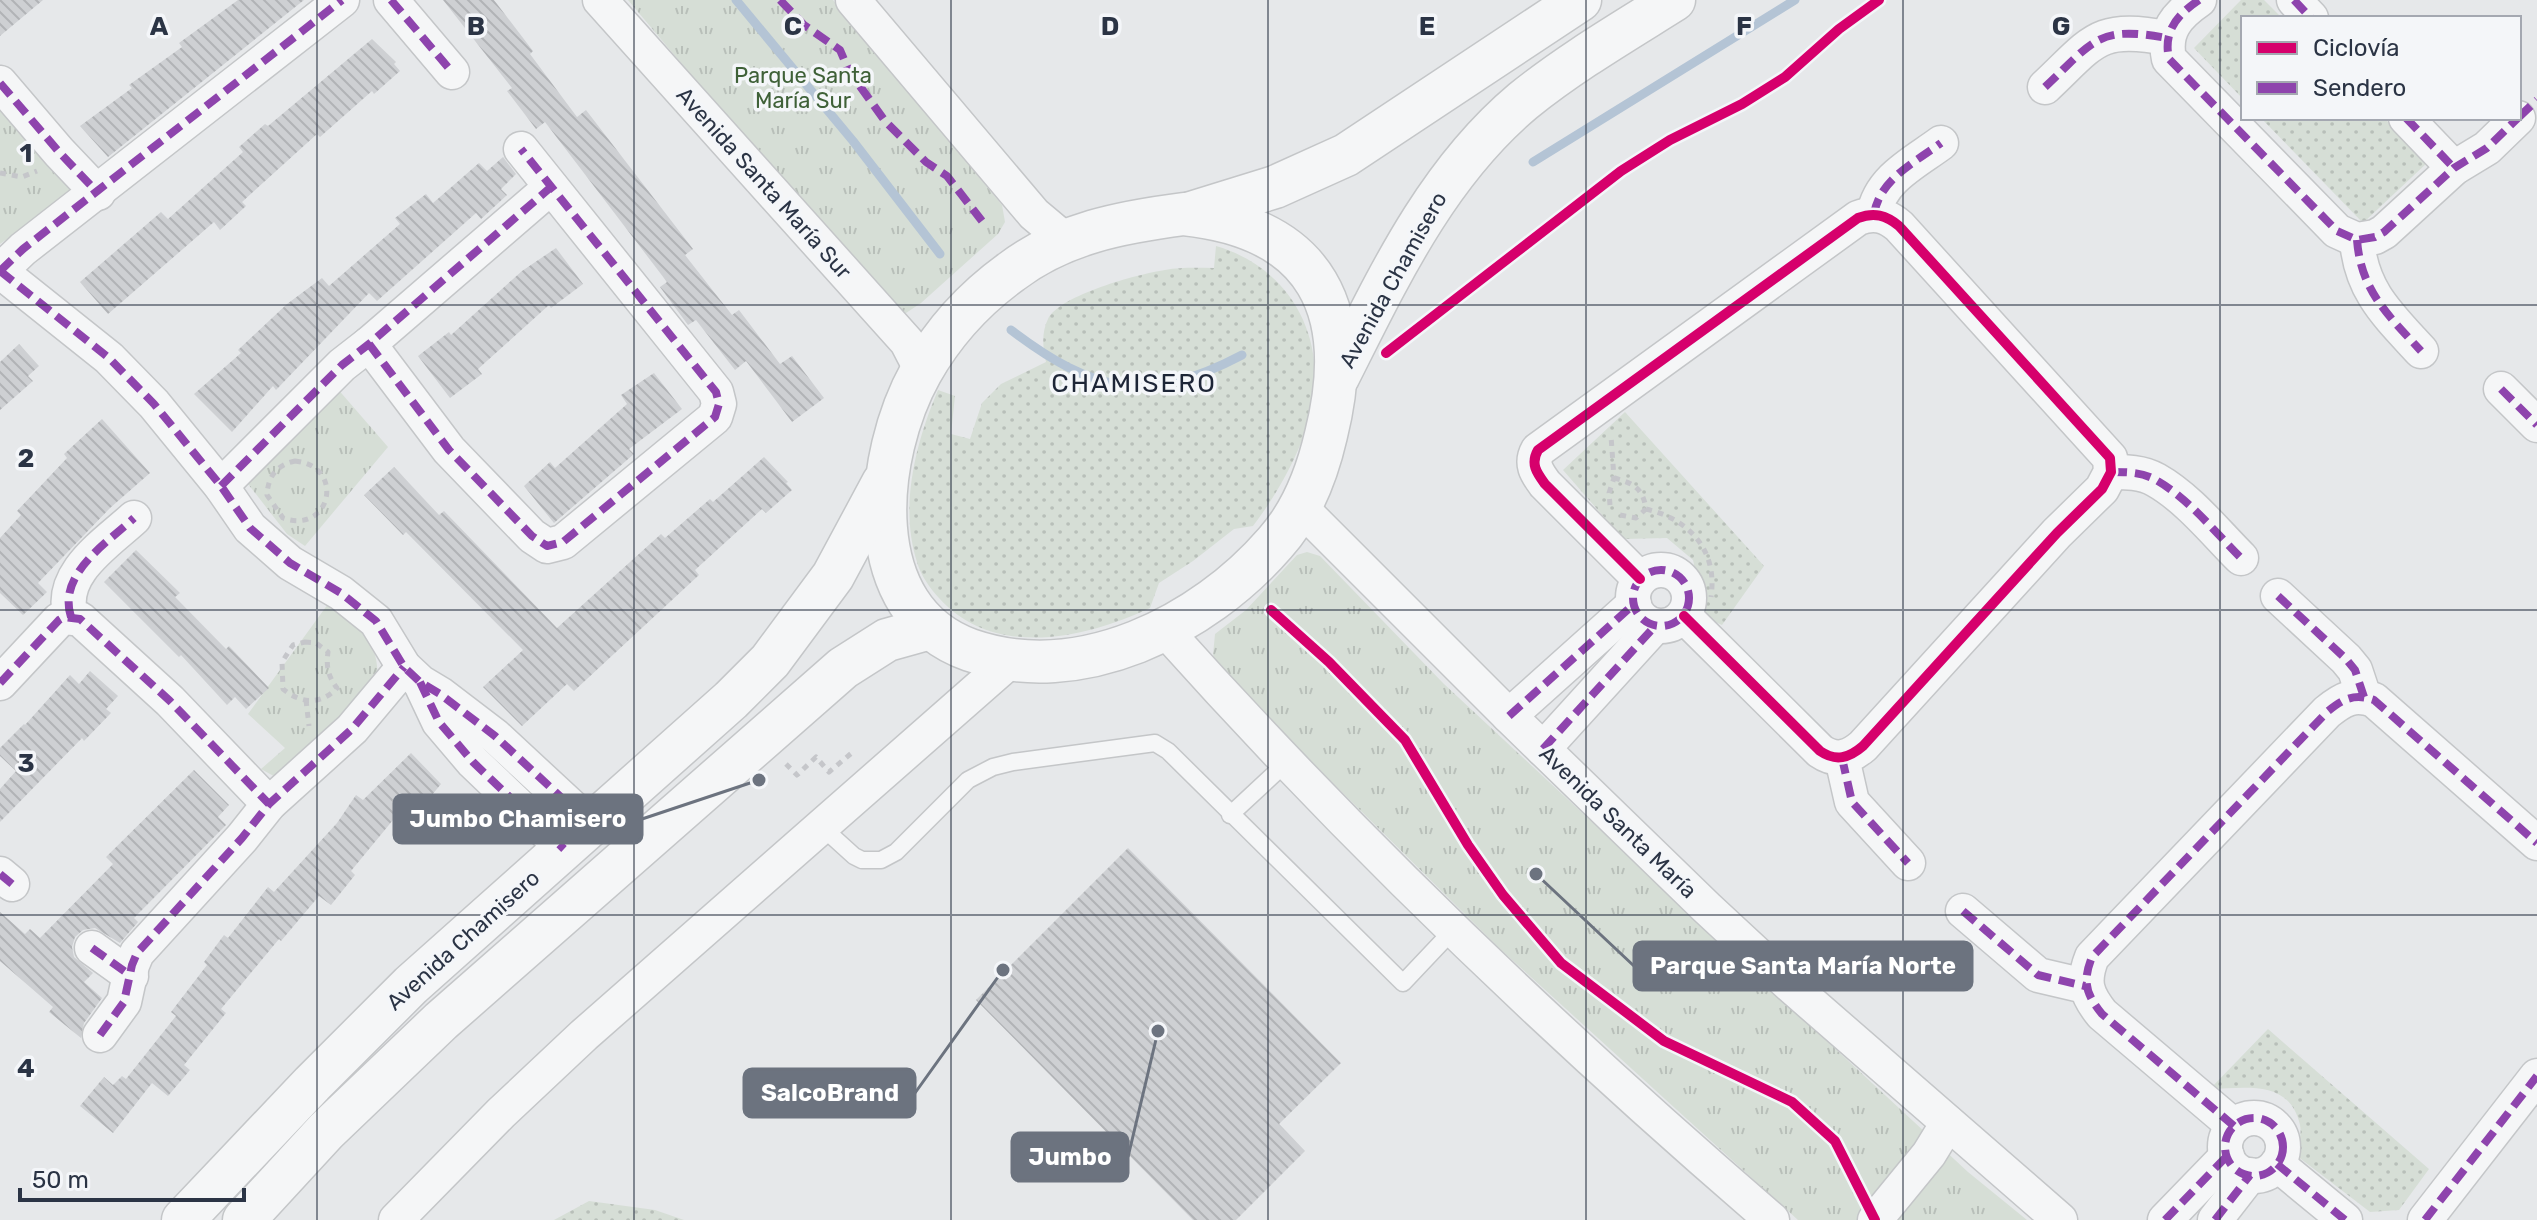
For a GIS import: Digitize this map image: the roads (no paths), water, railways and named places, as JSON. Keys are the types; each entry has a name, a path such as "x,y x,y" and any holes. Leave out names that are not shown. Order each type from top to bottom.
{"street":[{"path":"342,0 23,249 0,271 109,358 154,404 221,486 250,528 290,563 341,593 376,621 412,674 495,736 577,837"},
{"path":"391,0 452,72"},
{"name":"Avenida Santa María Sur","path":"600,0 907,342 922,371"},
{"path":"853,0 1034,214 1065,240"},
{"path":"1184,214 1228,221 1272,240 1308,268 1331,310 1336,337 1336,382 1322,453 1300,507 1276,542 1215,598 1165,630 1099,654 1049,660 1011,660 964,647 930,628 905,595 891,559 886,536 888,475 904,408 922,371 949,330 977,301 1013,270 1065,240 1143,220 1231,203 1346,155 1580,0"},
{"name":"Avenida Chamisero","path":"1336,382 1410,239 1436,197 1466,159 1493,129 1532,95 1597,48 1674,0"},
{"path":"2199,0 2176,18 2167,38 2169,59 2337,231 2357,240 2384,232 2454,168 2487,148 2517,120"},
{"path":"2294,0 2309,16"},
{"path":"2045,87 2101,38 2124,32 2167,38"},
{"path":"0,83 98,193"},
{"path":"2521,116 2537,100"},
{"path":"2408,120 2454,168"},
{"path":"1874,214 1880,192 1889,182 1941,143"},
{"path":"369,344 449,450 532,536 547,546 563,542 715,417 719,404 716,392 521,149"},
{"path":"221,486 342,365 551,187"},
{"path":"1874,214 1884,216 1899,226 2105,450 2110,458 2111,472 2102,489 2057,533 1863,746 1842,758 1826,756 1663,613 1545,484 1535,470 1534,457 1543,444 1858,218 1874,214"},
{"path":"2357,240 2359,262 2370,290 2421,351"},
{"path":"2501,389 2537,425"},
{"path":"2111,472 2132,472 2155,480 2180,498 2241,558"},
{"name":"Avenida Chamisero","path":"183,1220 411,985 731,700 770,661 833,576 888,475"},
{"name":"Avenida Santa María","path":"1300,507 1509,716 1790,985 2060,1220"},
{"path":"71,617 69,594 77,573 134,518"},
{"path":"2278,596 2346,659 2355,670 2364,697"},
{"path":"1509,716 1663,613"},
{"path":"1543,749 1663,613"},
{"path":"0,683 64,617 89,625 170,701 269,804"},
{"name":"Avenida Chamisero","path":"244,1220 326,1131 441,1021 843,668 887,640 930,628"},
{"path":"1165,630 1286,763 1382,860 1614,1079 1772,1220"},
{"path":"396,1220 501,1113 584,1035 1011,660"},
{"path":"100,1035 124,1002 137,953 269,804 412,674"},
{"path":"2345,1220 2247,1155 2102,1014 2085,986 2092,957 2327,712 2346,698 2364,697 2384,708 2537,843"},
{"path":"1842,758 1852,802 1908,863"},
{"path":"1963,911 2038,975 2085,986"},
{"path":"92,948 131,976"},
{"path":"2425,1220 2537,1076"},
{"path":"1875,1220 1910,1179 1948,1123"},
{"path":"2165,1220 2247,1155"},
{"path":"2215,1220 2247,1155"}],"lane":[{"path":"822,827 854,856 872,862 881,860 896,852 968,780 980,773 1013,762 1155,743 1168,751 1403,983 1455,928"},
{"path":"1230,815 1286,763"}],"waterway":[{"path":"736,0 853,141 940,254"},
{"path":"1533,162 1795,0"},
{"path":"1011,330 1069,368 1122,385 1149,386 1178,381 1242,355"}],"place":[{"name":"Jumbo Chamisero","path":"759,780"},
{"name":"Parque Santa María Norte","path":"1536,874"},
{"name":"SalcoBrand","path":"1003,970"},
{"name":"Jumbo","path":"1158,1031"}],"district":[{"name":"CHAMISERO","path":"1134,383"}],"park label":[{"name":"Parque Santa María Sur","path":"803,88"}]}
